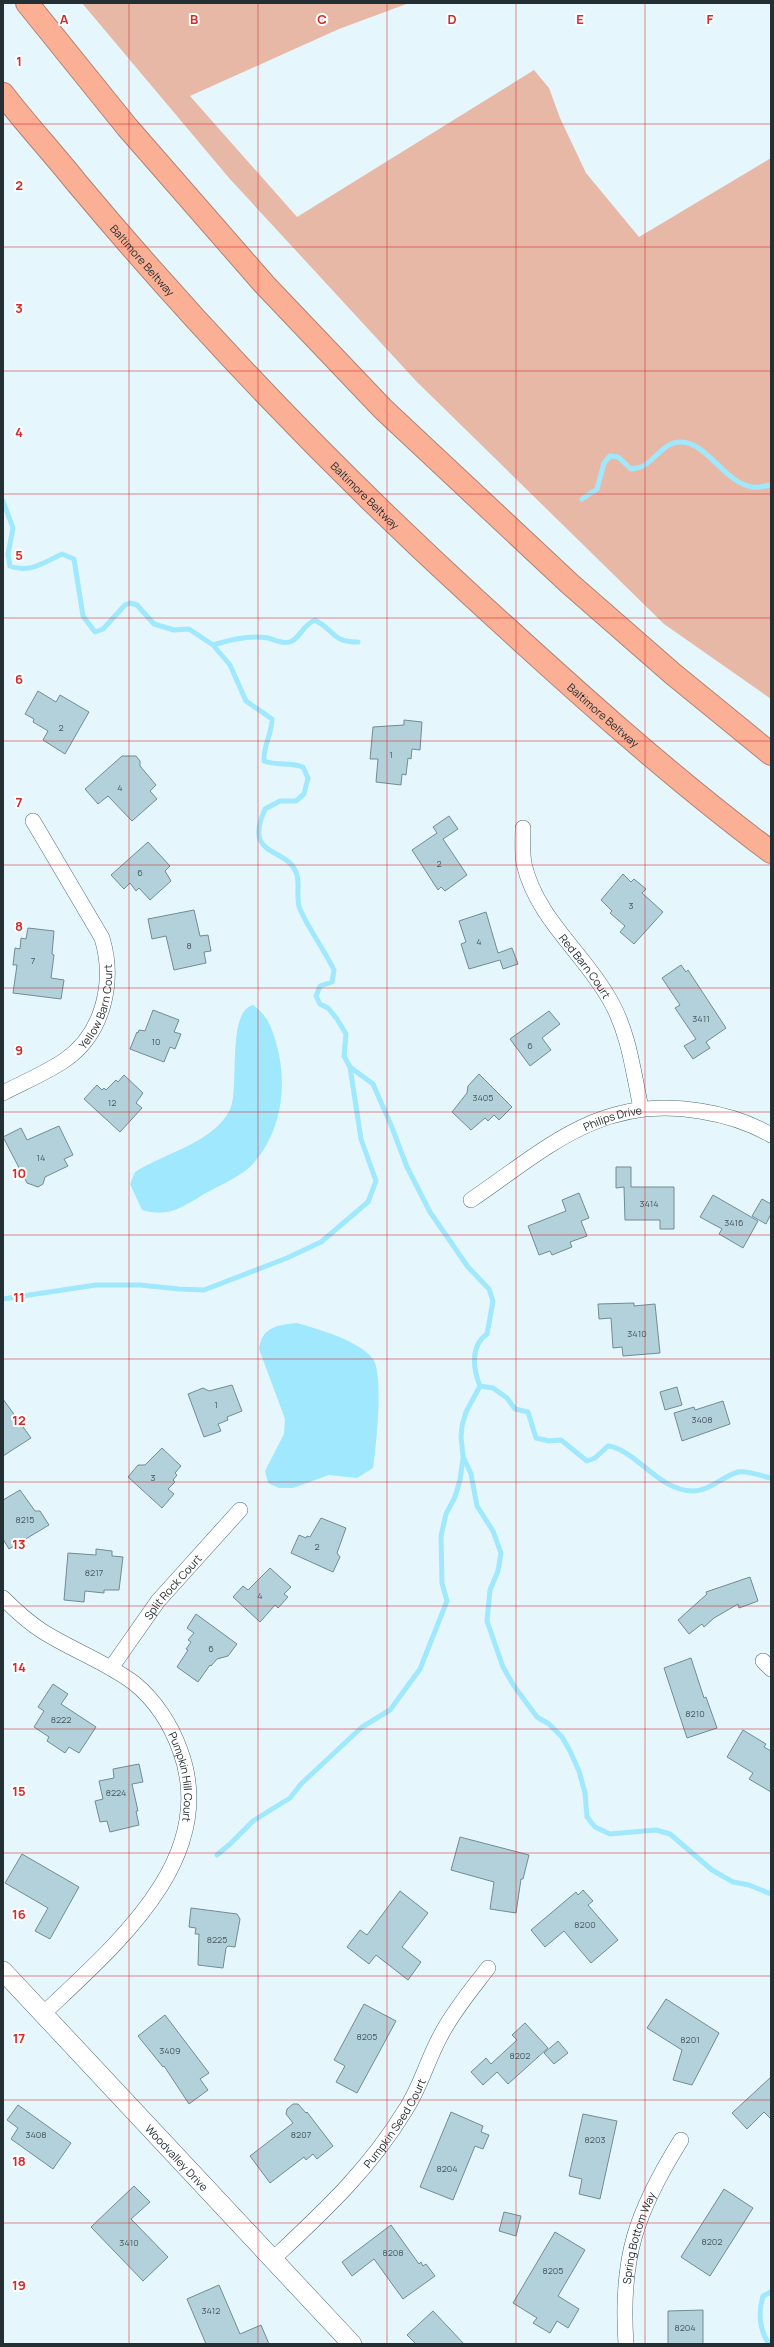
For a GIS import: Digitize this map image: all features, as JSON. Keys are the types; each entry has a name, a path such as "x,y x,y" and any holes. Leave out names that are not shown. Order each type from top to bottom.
{"highway":[{"path":"27,3 127,128 253,272 314,339 383,409 570,584 673,674 771,754"},
{"name":"Baltimore Beltway","path":"3,94 137,256 213,340 346,477 529,649 703,801 771,852"}],"street":[{"name":"Yellow Barn Court","path":"3,1093 65,1060 82,1046 95,1027 104,1004 108,977 107,955 102,938 33,821"},
{"name":"Red Barn Court","path":"523,828 524,863 532,889 547,915 590,969 611,1000 624,1029 641,1108"},
{"name":"Philips Drive","path":"471,1200 577,1129 613,1114 641,1108 676,1107 725,1115 760,1128 771,1136"},
{"name":"Split Rock Court","path":"112,1668 158,1601 240,1510"},
{"name":"Pumpkin Hill Court","path":"3,1598 15,1611 42,1631 112,1668 135,1684 155,1705 175,1736 183,1759 188,1782 189,1807 184,1836 170,1870 156,1894 130,1928 110,1950 44,2014"},
{"name":"Pumpkin Seed Court","path":"273,2259 350,2186 373,2159 407,2108 440,2036 458,2007 488,1968"},
{"name":"Woodvalley Drive","path":"3,1971 352,2344"},
{"name":"Spring Bottom Way","path":"626,2344 625,2283 632,2243 652,2190 680,2140"}],"shaded area":[{"path":"82,3 409,3 339,29 190,96 297,217 534,70 549,88 560,118 586,173 639,237 771,158 771,699 664,624 417,382 229,178"}],"water":[{"path":"253,1005 266,1018 271,1028 280,1062 282,1078 282,1094 279,1109 269,1140 261,1153 247,1170 182,1207 160,1213 142,1210 130,1184 135,1172 189,1146 202,1138 224,1119 231,1107 234,1083 235,1050 240,1020 245,1010"},
{"path":"297,1323 349,1341 373,1359 376,1367 379,1395 373,1468 357,1478 329,1475 293,1488 279,1488 268,1483 265,1471 284,1434 285,1419 259,1349 263,1336 272,1328"}],"building":[{"path":"38,691 56,702 60,695 89,712 65,754 43,740 48,731 33,722 34,719 25,714"},
{"path":"404,720 422,722 420,750 412,749 411,759 408,758 406,775 402,774 401,785 376,782 378,759 370,759 373,727 404,725"},
{"path":"122,756 136,756 140,761 140,766 156,785 150,791 157,799 132,821 108,796 98,804 85,789"},
{"path":"449,816 458,829 443,839 467,875 445,891 441,887 438,890 412,850 437,833 433,827"},
{"path":"148,842 170,866 165,871 171,881 150,900 139,888 136,891 130,883 124,889 111,875"},
{"path":"623,874 631,882 634,879 646,889 642,893 663,912 634,944 620,932 625,926 610,913 612,911 601,900"},
{"path":"194,910 200,936 208,935 211,951 204,952 206,963 174,970 166,936 152,939 148,919"},
{"path":"486,912 498,953 512,948 518,964 503,969 500,960 469,969 461,944 466,942 459,921"},
{"path":"28,928 54,931 52,954 54,955 51,978 64,980 61,999 13,993 17,965 13,965 15,948 20,949 21,938 26,939"},
{"path":"681,965 686,972 688,970 726,1028 706,1042 710,1048 693,1059 684,1046 696,1039 675,1008 680,1005 662,978"},
{"path":"153,1010 179,1020 174,1032 181,1034 175,1049 170,1047 164,1062 130,1049 137,1032 138,1033 139,1030 145,1031"},
{"path":"549,1011 560,1024 542,1038 551,1050 530,1066 510,1039"},
{"path":"479,1074 512,1107 499,1120 494,1115 488,1121 485,1118 471,1130 452,1112 467,1093 468,1086"},
{"path":"124,1075 143,1093 136,1103 142,1108 120,1132 84,1099 97,1085 102,1090 104,1088 106,1090 116,1080 118,1082"},
{"path":"59,1126 73,1155 64,1159 68,1166 45,1177 43,1184 38,1187 27,1183 3,1137 21,1128 27,1140"},
{"path":"616,1167 631,1167 631,1187 674,1187 674,1229 660,1229 660,1220 625,1220 624,1187 616,1188"},
{"path":"579,1193 589,1218 581,1221 587,1236 570,1242 572,1247 552,1255 550,1251 539,1255 528,1226 566,1211 562,1200"},
{"path":"713,1195 758,1221 743,1248 719,1234 722,1229 700,1217"},
{"path":"762,1199 771,1204 771,1214 766,1224 752,1216"},
{"path":"634,1303 634,1306 655,1304 660,1353 623,1356 622,1347 613,1348 611,1318 599,1319 598,1304"},
{"path":"232,1385 242,1411 227,1417 228,1420 218,1424 221,1431 204,1437 188,1394 203,1388 209,1391"},
{"path":"677,1387 682,1405 665,1410 660,1392"},
{"path":"3,1399 31,1438 3,1456"},
{"path":"723,1401 730,1424 682,1441 674,1413 694,1407 695,1410"},
{"path":"162,1448 181,1466 175,1473 177,1475 173,1480 175,1482 168,1489 174,1494 162,1508 128,1477 138,1465 145,1465"},
{"path":"20,1490 35,1511 40,1511 49,1525 9,1549 3,1539 3,1500"},
{"path":"321,1518 346,1528 337,1553 340,1557 333,1572 291,1553 299,1535 306,1538 307,1536 310,1537"},
{"path":"96,1549 112,1551 112,1556 123,1557 119,1590 104,1590 104,1593 85,1591 84,1602 64,1600 68,1553 96,1555"},
{"path":"270,1568 291,1587 284,1594 288,1597 278,1608 275,1605 260,1622 233,1597 243,1586 248,1590"},
{"path":"750,1577 758,1601 739,1608 738,1604 714,1618 704,1627 702,1624 689,1634 678,1620 707,1594 706,1592"},
{"path":"196,1614 237,1644 228,1656 217,1659 211,1666 210,1665 198,1682 177,1667 188,1650 186,1649 191,1642 188,1640 194,1633 187,1628"},
{"path":"691,1658 704,1698 706,1697 717,1728 687,1738 664,1668"},
{"path":"53,1684 68,1694 61,1704 96,1727 79,1753 69,1747 65,1753 47,1741 49,1737 34,1727 44,1711 38,1707"},
{"path":"743,1730 766,1744 764,1747 771,1751 771,1792 749,1779 753,1773 727,1757"},
{"path":"139,1764 143,1782 132,1784 138,1811 136,1811 139,1825 110,1832 107,1821 100,1822 95,1801 103,1799 99,1781 114,1778 113,1769"},
{"path":"460,1837 529,1855 523,1879 521,1879 516,1913 490,1909 494,1882 451,1870"},
{"path":"22,1854 79,1887 50,1939 35,1931 48,1908 5,1883"},
{"path":"583,1890 593,1901 588,1905 618,1940 591,1963 564,1931 545,1947 531,1930 576,1892 578,1895"},
{"path":"400,1891 428,1913 402,1947 421,1962 408,1980 376,1955 369,1964 347,1947 360,1930 367,1935"},
{"path":"191,1908 237,1914 240,1919 235,1947 228,1946 226,1948 223,1968 198,1965 199,1934 195,1934 196,1928 189,1927"},
{"path":"666,1999 719,2033 692,2085 673,2080 682,2050 647,2028"},
{"path":"364,2004 396,2021 357,2093 336,2082 345,2066 334,2060"},
{"path":"165,2015 209,2073 200,2079 208,2090 189,2104 164,2066 163,2067 138,2036"},
{"path":"525,2023 548,2048 508,2084 497,2072 483,2085 471,2072 486,2058 491,2064 517,2040 512,2035"},
{"path":"558,2041 568,2053 554,2064 544,2053"},
{"path":"771,2077 771,2119 764,2112 747,2129 732,2113"},
{"path":"293,2104 298,2104 306,2113 307,2112 333,2146 317,2159 313,2154 306,2160 304,2157 270,2183 250,2156 293,2123 286,2114 287,2109"},
{"path":"18,2105 71,2143 53,2169 11,2139 18,2128 7,2120"},
{"path":"451,2112 483,2126 481,2132 489,2135 483,2149 475,2146 453,2200 420,2187"},
{"path":"583,2114 617,2121 600,2199 579,2194 582,2179 569,2176"},
{"path":"134,2186 150,2202 131,2219 168,2257 143,2281 91,2227"},
{"path":"724,2189 753,2208 710,2276 681,2257"},
{"path":"504,2212 521,2216 516,2236 499,2231"},
{"path":"391,2225 419,2264 421,2262 423,2266 426,2264 435,2276 403,2299 374,2259 352,2276 342,2262"},
{"path":"555,2232 585,2250 558,2296 579,2309 568,2328 557,2321 550,2333 533,2323 537,2318 513,2303"},
{"path":"219,2285 240,2334 261,2325 269,2344 206,2344 187,2299"},
{"path":"703,2310 703,2344 668,2344 668,2311"},
{"path":"433,2311 464,2344 416,2344 407,2335"}],"waterway":[{"path":"582,499 597,489 604,463 610,456 618,457 631,469 637,468 648,463 669,445 681,442 699,448 724,471 743,484 755,487 771,485"},
{"path":"3,501 13,528 8,554 10,566 24,569 30,568 62,554 74,559 83,616 95,632 103,629 125,605 130,603 137,605 154,624 174,630 189,629 213,645 230,665 246,701 272,719 264,761 303,767 308,778 304,794 296,801 280,801 265,809 260,825 259,836 262,844 291,864 296,872 300,909 334,970 332,982 320,986 316,996 320,1004 328,1008 337,1019 346,1034 344,1056 350,1067 373,1084 407,1167 430,1212 468,1267 489,1289 493,1301 487,1334 482,1339 475,1351 474,1358 480,1386 466,1412 461,1437 463,1456 471,1474 477,1506 493,1531 501,1553 498,1571 490,1590 487,1621 503,1667 514,1686 537,1717 549,1724 562,1737 579,1771 585,1793 587,1817 595,1827 610,1834 656,1830 670,1834 712,1870 733,1882 749,1885 771,1894"},
{"path":"213,645 255,637 289,642 295,639 311,622 315,620 338,638 349,642 358,642"},
{"path":"3,1299 96,1285 140,1285 204,1290 287,1258 321,1242 368,1202 376,1181 361,1139 350,1067"},
{"path":"480,1386 493,1388 507,1398 515,1409 528,1412 536,1438 549,1441 561,1440 587,1461 595,1458 608,1446 619,1449 669,1485 680,1489 693,1491 705,1489 738,1472 750,1472 771,1478"},
{"path":"217,1855 253,1821 290,1798 301,1784 362,1727 390,1710 420,1669 447,1601 442,1583 441,1536 446,1514 455,1497 460,1480 463,1458"},
{"path":"769,2344 761,2327 760,2309 763,2296 771,2292"}]}
